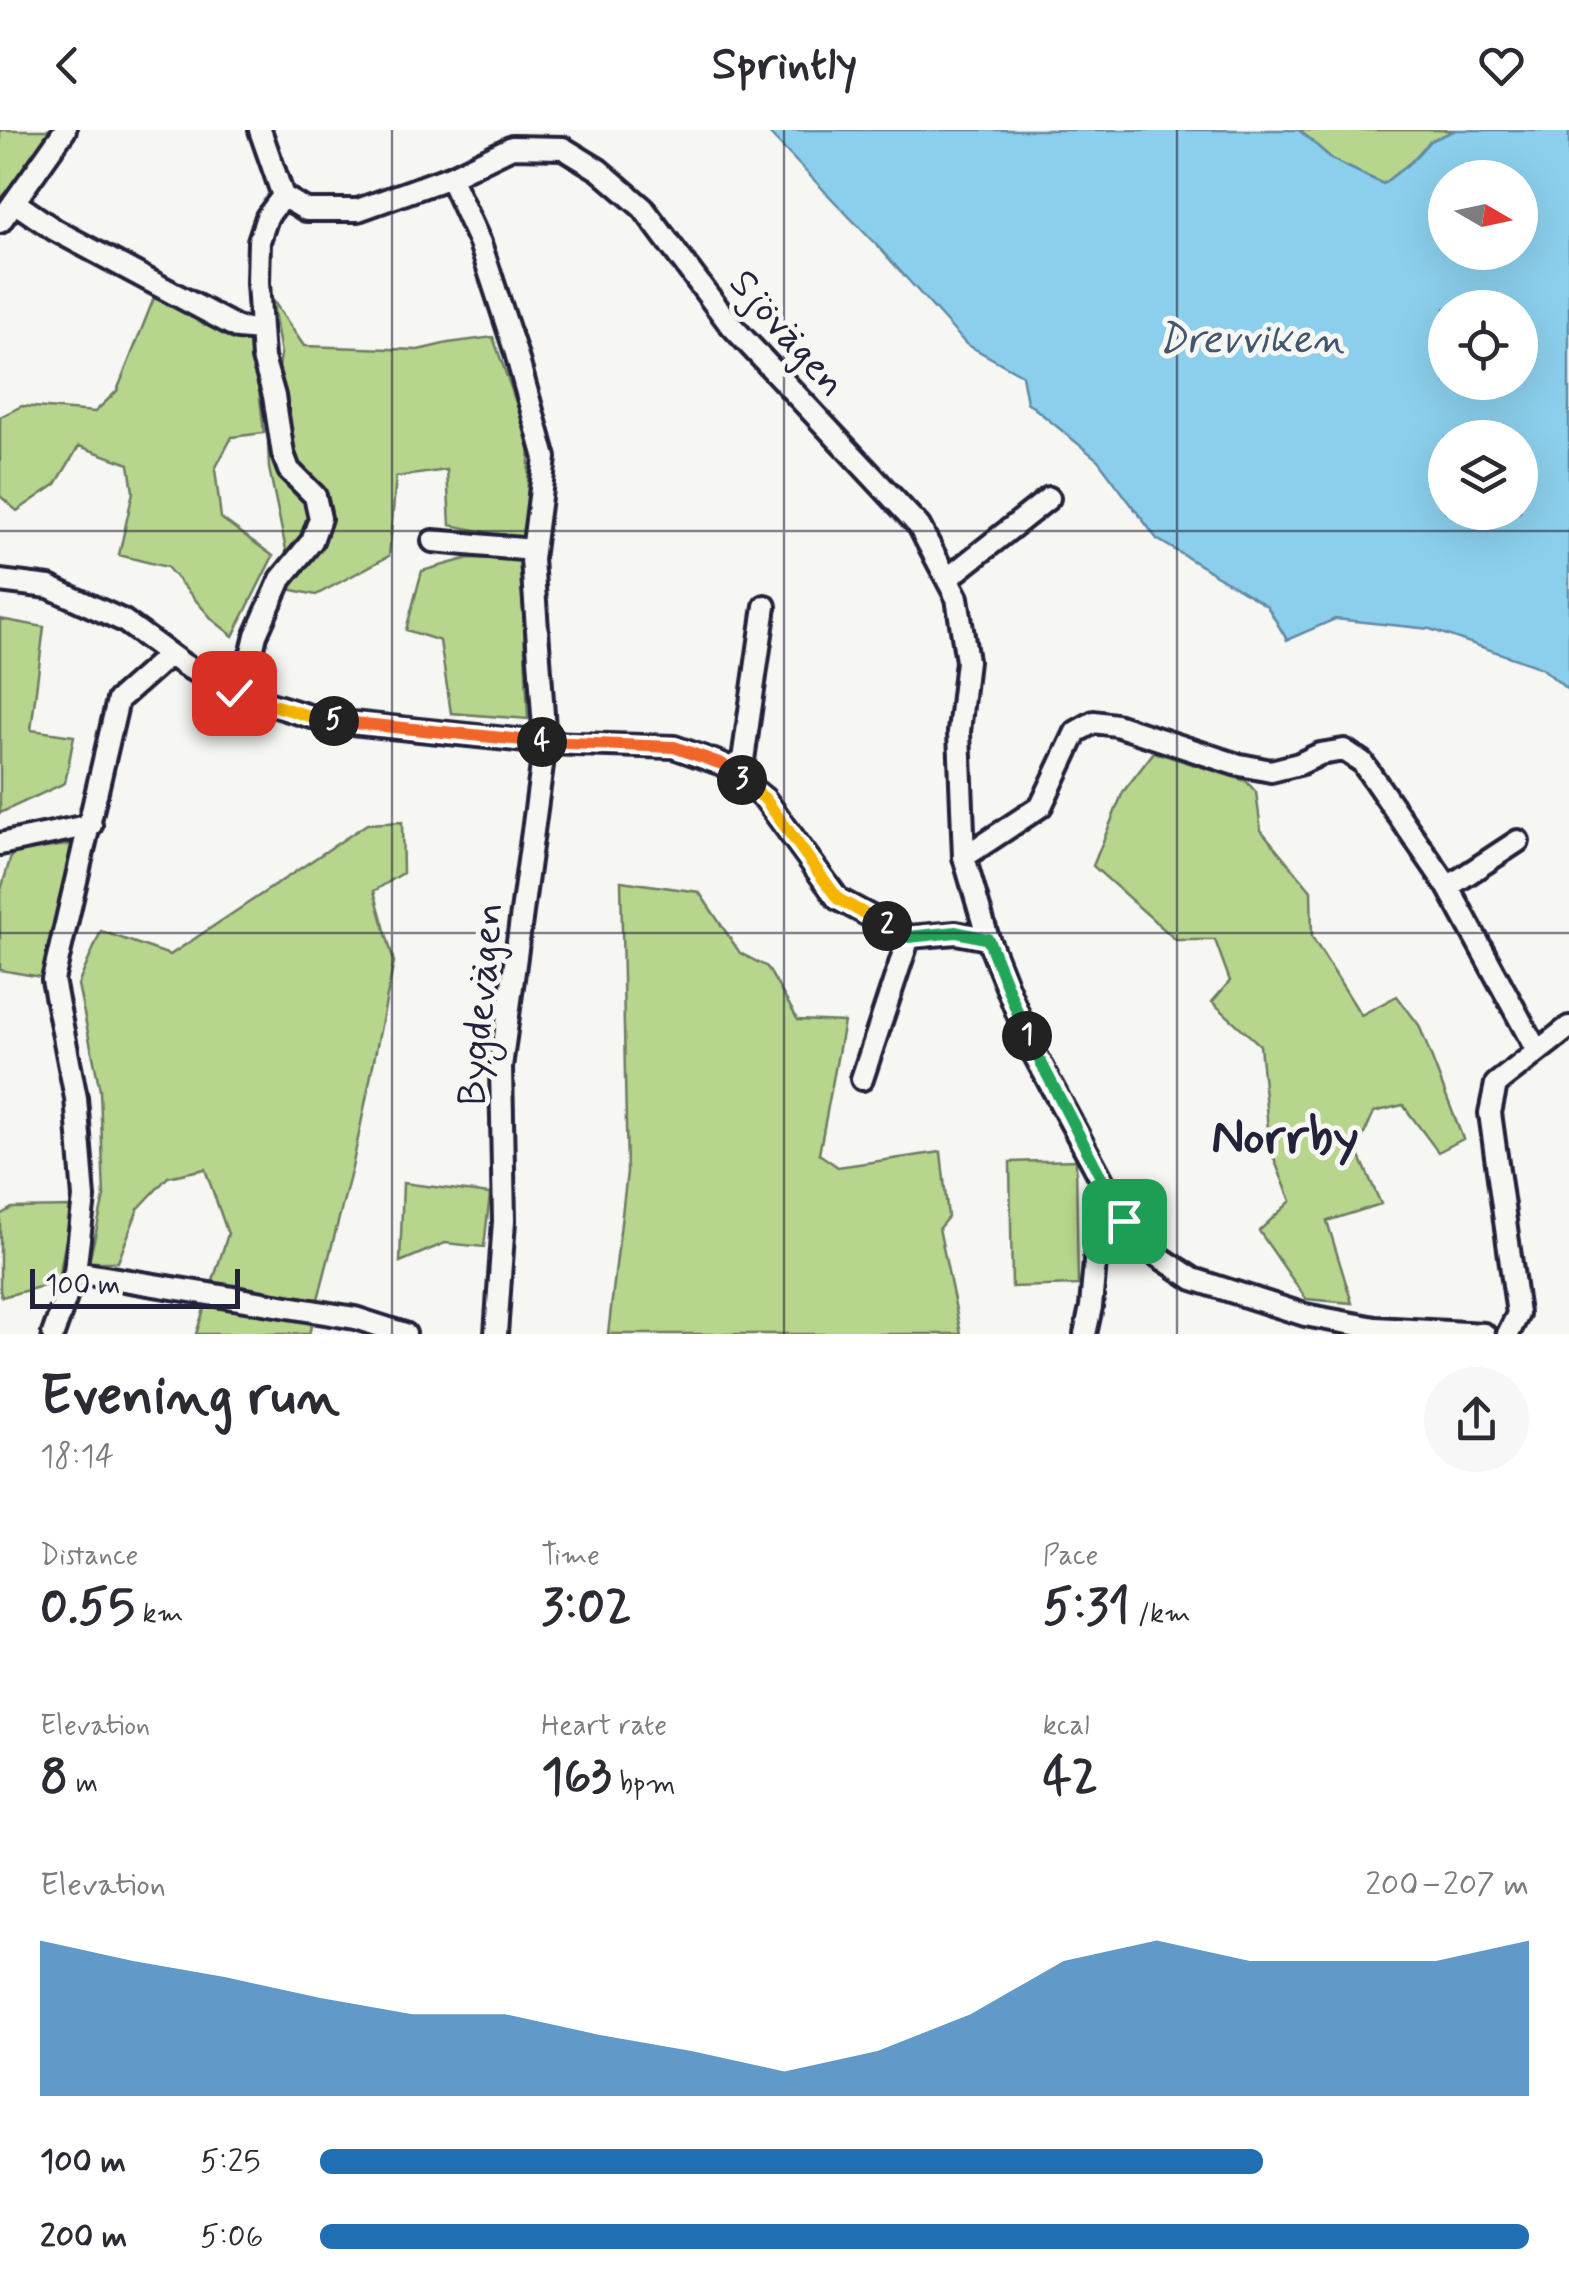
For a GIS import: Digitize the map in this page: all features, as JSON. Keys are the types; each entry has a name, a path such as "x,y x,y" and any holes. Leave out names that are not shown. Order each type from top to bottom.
{"street":[{"path":"0,222 65,130"},
{"path":"232,692 281,579 312,541 320,518 315,496 289,470 283,454 274,396 263,358 260,241 268,218 283,196 260,130"},
{"name":"Sjövägen","path":"283,196 306,210 358,210 450,177 512,147 563,148 599,170 643,208 728,322 918,526 957,598 966,661 959,732 964,856 988,939 1033,1052 1102,1182 1140,1244 1194,1279 1305,1314 1374,1328 1484,1334"},
{"name":"Bygdevägen","path":"450,177 480,243 545,458 533,550 545,742 501,1067 504,1220 496,1334"},
{"path":"14,202 55,230 238,328 260,330"},
{"path":"947,579 1048,498"},
{"path":"433,541 533,550"},
{"path":"0,581 48,588 124,621 232,692 322,720 545,742 674,747 722,764 765,799 838,899 909,937 956,932 988,939"},
{"path":"728,769 743,760 765,606"},
{"path":"53,1334 74,1272 84,1198 76,1098 53,980 118,700 170,654"},
{"path":"964,856 1041,806 1076,732 1094,722 1116,725 1235,764 1270,770 1344,750 1362,762 1448,887 1537,1051"},
{"path":"0,844 91,825"},
{"path":"1448,887 1518,841"},
{"path":"862,1079 909,937"},
{"path":"1508,1334 1518,1314 1490,1113 1496,1084 1569,1027"},
{"path":"1085,1334 1102,1182"},
{"path":"74,1272 355,1318 405,1334"}],"green space":[{"path":"0,130 54,130 0,206"},
{"path":"1299,130 1456,130 1430,141 1383,184 1333,160"},
{"path":"154,298 254,344 264,433 232,437 215,469 221,518 273,556 233,636 213,620 167,567 119,555 133,492 129,464 79,446 56,484 17,511 0,496 0,417 22,406 95,412 117,391"},
{"path":"272,299 304,346 418,350 493,337 530,442 525,540 450,525 447,470 396,477 389,556 316,595 288,589 286,550 269,468 268,444 281,354"},
{"path":"469,558 521,560 528,719 451,713 440,641 406,630 422,571"},
{"path":"0,619 44,627 31,730 74,736 65,783 0,813"},
{"path":"1154,752 1246,781 1256,792 1261,830 1311,891 1312,937 1361,1015 1397,996 1419,1025 1463,1139 1438,1152 1403,1105 1374,1112 1357,1150 1381,1204 1327,1221 1352,1303 1306,1299 1259,1231 1291,1201 1270,1149 1260,1045 1212,1002 1230,981 1215,940 1176,940 1093,866 1123,792"},
{"path":"402,822 403,873 374,891 394,962 352,1168 309,1334 196,1334 228,1234 205,1169 168,1177 138,1209 118,1262 89,1262 104,1197 100,1090 78,985 101,931 170,955 367,824"},
{"path":"73,844 72,872 47,978 0,970 0,893 12,853"},
{"path":"621,881 699,892 740,953 767,967 798,1020 844,1022 819,1154 838,1167 941,1152 948,1217 939,1228 961,1334 608,1334 627,1172"},
{"path":"1076,1160 1078,1285 1012,1287 1010,1162"},
{"path":"403,1183 490,1194 484,1247 445,1243 400,1262"},
{"path":"72,1207 58,1282 2,1297 0,1215 12,1208"}],"water":[{"name":"Drevviken","path":"766,130 1299,130 1333,160 1383,184 1430,141 1456,130 1569,130 1569,691 1542,668 1430,629 1335,619 1287,640 1267,606 1157,539 1098,460 1027,402 1022,375 966,344"}],"district":[{"name":"Norrby","path":"1285,1134"}],"route":[{"path":"234,693 322,720 545,742 674,747 722,764 765,799 838,899 909,937 956,932 988,939 1033,1052 1124,1221"}]}
